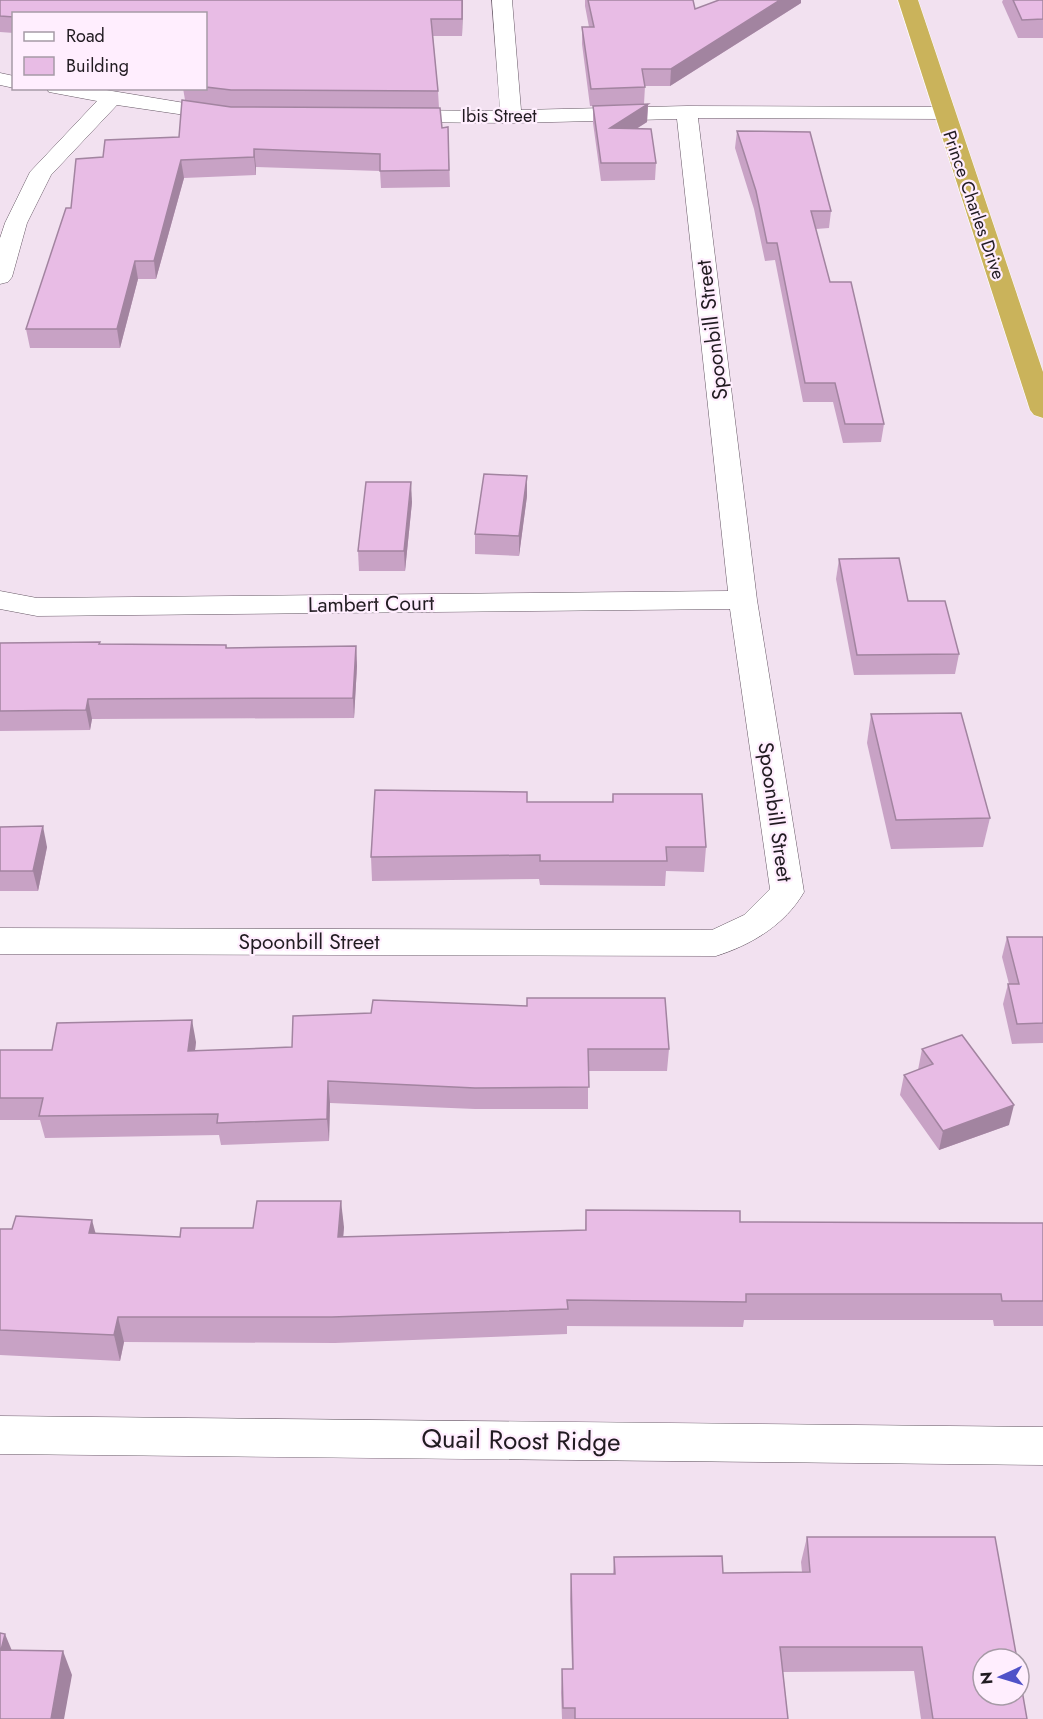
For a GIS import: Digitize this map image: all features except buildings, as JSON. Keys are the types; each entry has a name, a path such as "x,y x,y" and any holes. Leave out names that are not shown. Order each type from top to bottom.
{"highway":[{"name":"Prince Charles Drive","path":"908,0 1043,410"}],"street":[{"path":"502,0 510,117"},
{"path":"67,90 182,110 244,116"},
{"path":"0,277 16,223 41,172 112,98"},
{"name":"Ibis Street","path":"372,116 510,117 687,112 944,113"},
{"name":"Spoonbill Street","path":"0,941 716,943 756,924 787,892 743,600 687,112"},
{"name":"Lambert Court","path":"0,600 37,607 743,600"},
{"name":"Quail Roost Ridge","path":"0,1435 1043,1446"}]}
